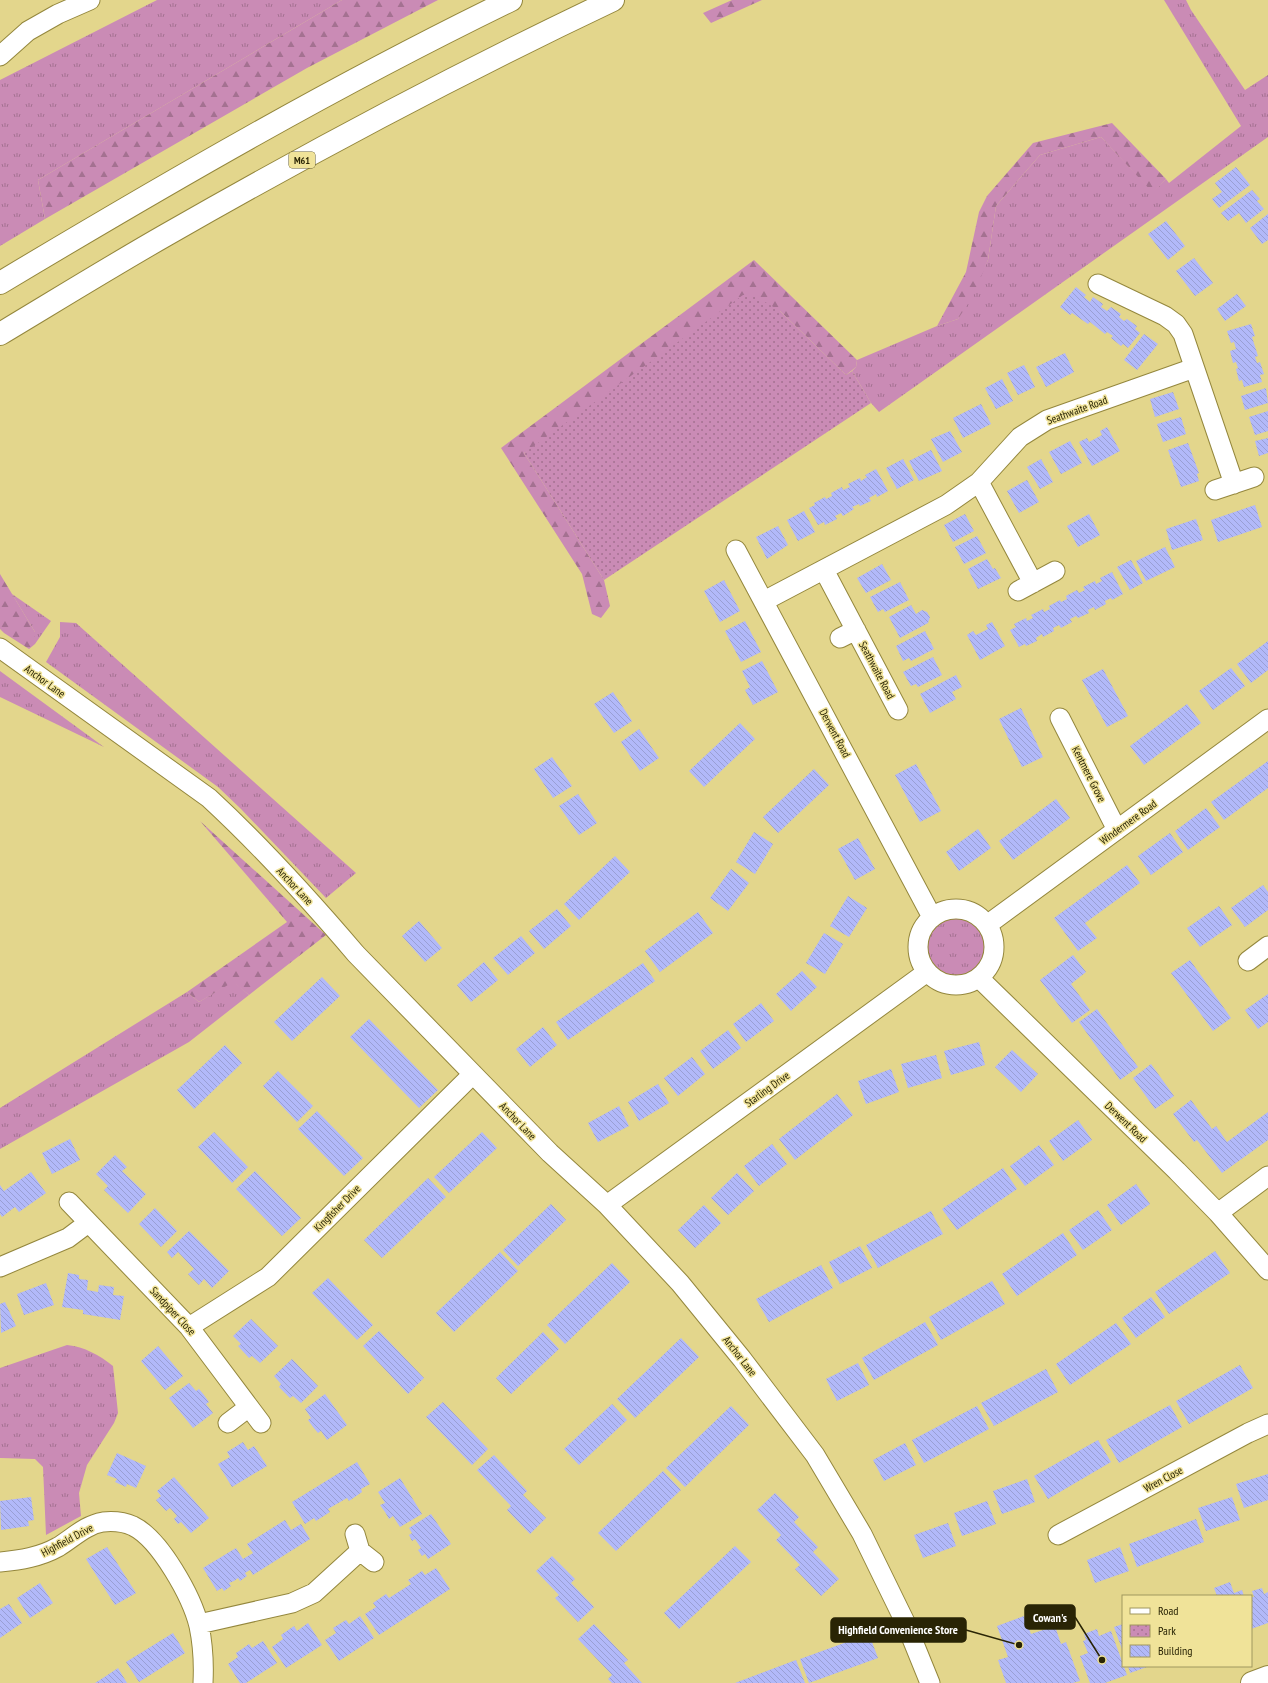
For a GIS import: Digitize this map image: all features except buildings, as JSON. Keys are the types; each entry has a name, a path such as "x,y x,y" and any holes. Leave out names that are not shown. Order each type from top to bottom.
{"main road":[{"path":"0,283 173,180 348,83 511,0"},
{"name":"M61","path":"0,334 165,236 336,142 468,72 613,0"},
{"path":"1252,1683 1268,1677"}],"street":[{"path":"0,56 28,31 58,14 90,0"},
{"path":"1098,284 1129,290 1176,324 1183,334 1234,484"},
{"name":"Seathwaite Road","path":"764,601 946,505 979,482 1020,437 1047,420 1194,368"},
{"path":"1215,490 1254,477"},
{"path":"979,482 1025,587 1055,571"},
{"name":"Derwent Road","path":"736,550 932,916"},
{"name":"Seathwaite Road","path":"824,570 848,634 898,710"},
{"name":"Anchor Lane","path":"0,648 209,798 235,822 330,922 356,954 550,1153 607,1205 680,1283 816,1455 862,1534 906,1624 930,1683"},
{"name":"Kentmere Grove","path":"1060,718 1118,830"},
{"name":"Windermere Road","path":"987,925 1268,719"},
{"path":"956,909 968,910 979,916 987,925 993,936 994,948 990,965 979,978 968,984 957,986 935,980 927,972 920,962 917,949 921,931 932,916 944,911 956,909"},
{"path":"1248,961 1268,946"},
{"name":"Starling Drive","path":"607,1205 927,972"},
{"name":"Derwent Road","path":"979,978 1218,1213 1268,1270"},
{"name":"Kingfisher Drive","path":"189,1327 268,1277 473,1074"},
{"path":"1218,1213 1268,1176"},
{"name":"Sandpiper Close","path":"69,1202 189,1327 261,1423"},
{"path":"0,1267 68,1238 88,1223"},
{"path":"228,1423 249,1407"},
{"name":"Wren Close","path":"1058,1535 1248,1433 1268,1424"},
{"name":"Highfield Drive","path":"0,1562 39,1556 59,1546 88,1527 103,1522 117,1522 132,1526 146,1534 158,1547 186,1592 199,1624 204,1658 203,1683"},
{"path":"199,1624 292,1602 314,1593 363,1549"}],"green space":[{"path":"157,0 342,0 38,180 45,219 0,246 0,80"},
{"path":"342,0 438,0 307,68 45,219 38,180"},
{"path":"732,0 762,0 711,23 703,13"},
{"path":"1164,0 1186,0 1191,10 1245,90 1268,75 1268,137 879,412 871,403 852,371 856,367 857,360 937,326 958,319 988,260 996,206 1040,155 1101,137 1153,192 1166,179 1169,183 1241,126"},
{"path":"1112,123 1166,179 1153,193 1101,137 1040,155 996,206 988,260 973,296 958,319 937,326 966,272 979,212 987,196 1033,143"},
{"path":"754,260 857,360 856,367 846,375 780,311 524,453 604,580 610,606 601,618 592,614 582,574 501,448"},
{"path":"743,295 754,295 780,311 846,375 852,371 871,403 604,580 524,453"},
{"path":"0,574 35,632 35,644 29,649 0,629"},
{"path":"12,594 51,621 35,644 35,632"},
{"path":"60,622 76,623 356,873 326,898 218,787 46,662 60,637"},
{"path":"0,671 104,747 0,697"},
{"path":"200,821 326,935 249,995 233,982 199,1002 187,992 287,922"},
{"path":"957,918 974,923 982,931 987,948 982,965 974,973 957,978 940,973 932,965 927,948 932,931 940,923"},
{"path":"233,981 249,995 189,1042 0,1149 0,1108 187,992 199,1002"},
{"path":"67,1345 92,1352 113,1366 118,1413 114,1423 87,1465 79,1493 81,1516 46,1535 43,1467 35,1459 0,1458 0,1368"}],"place":[{"name":"Highfield Convenience Store","path":"1019,1645"},
{"name":"Cowan's","path":"1102,1660"}]}
